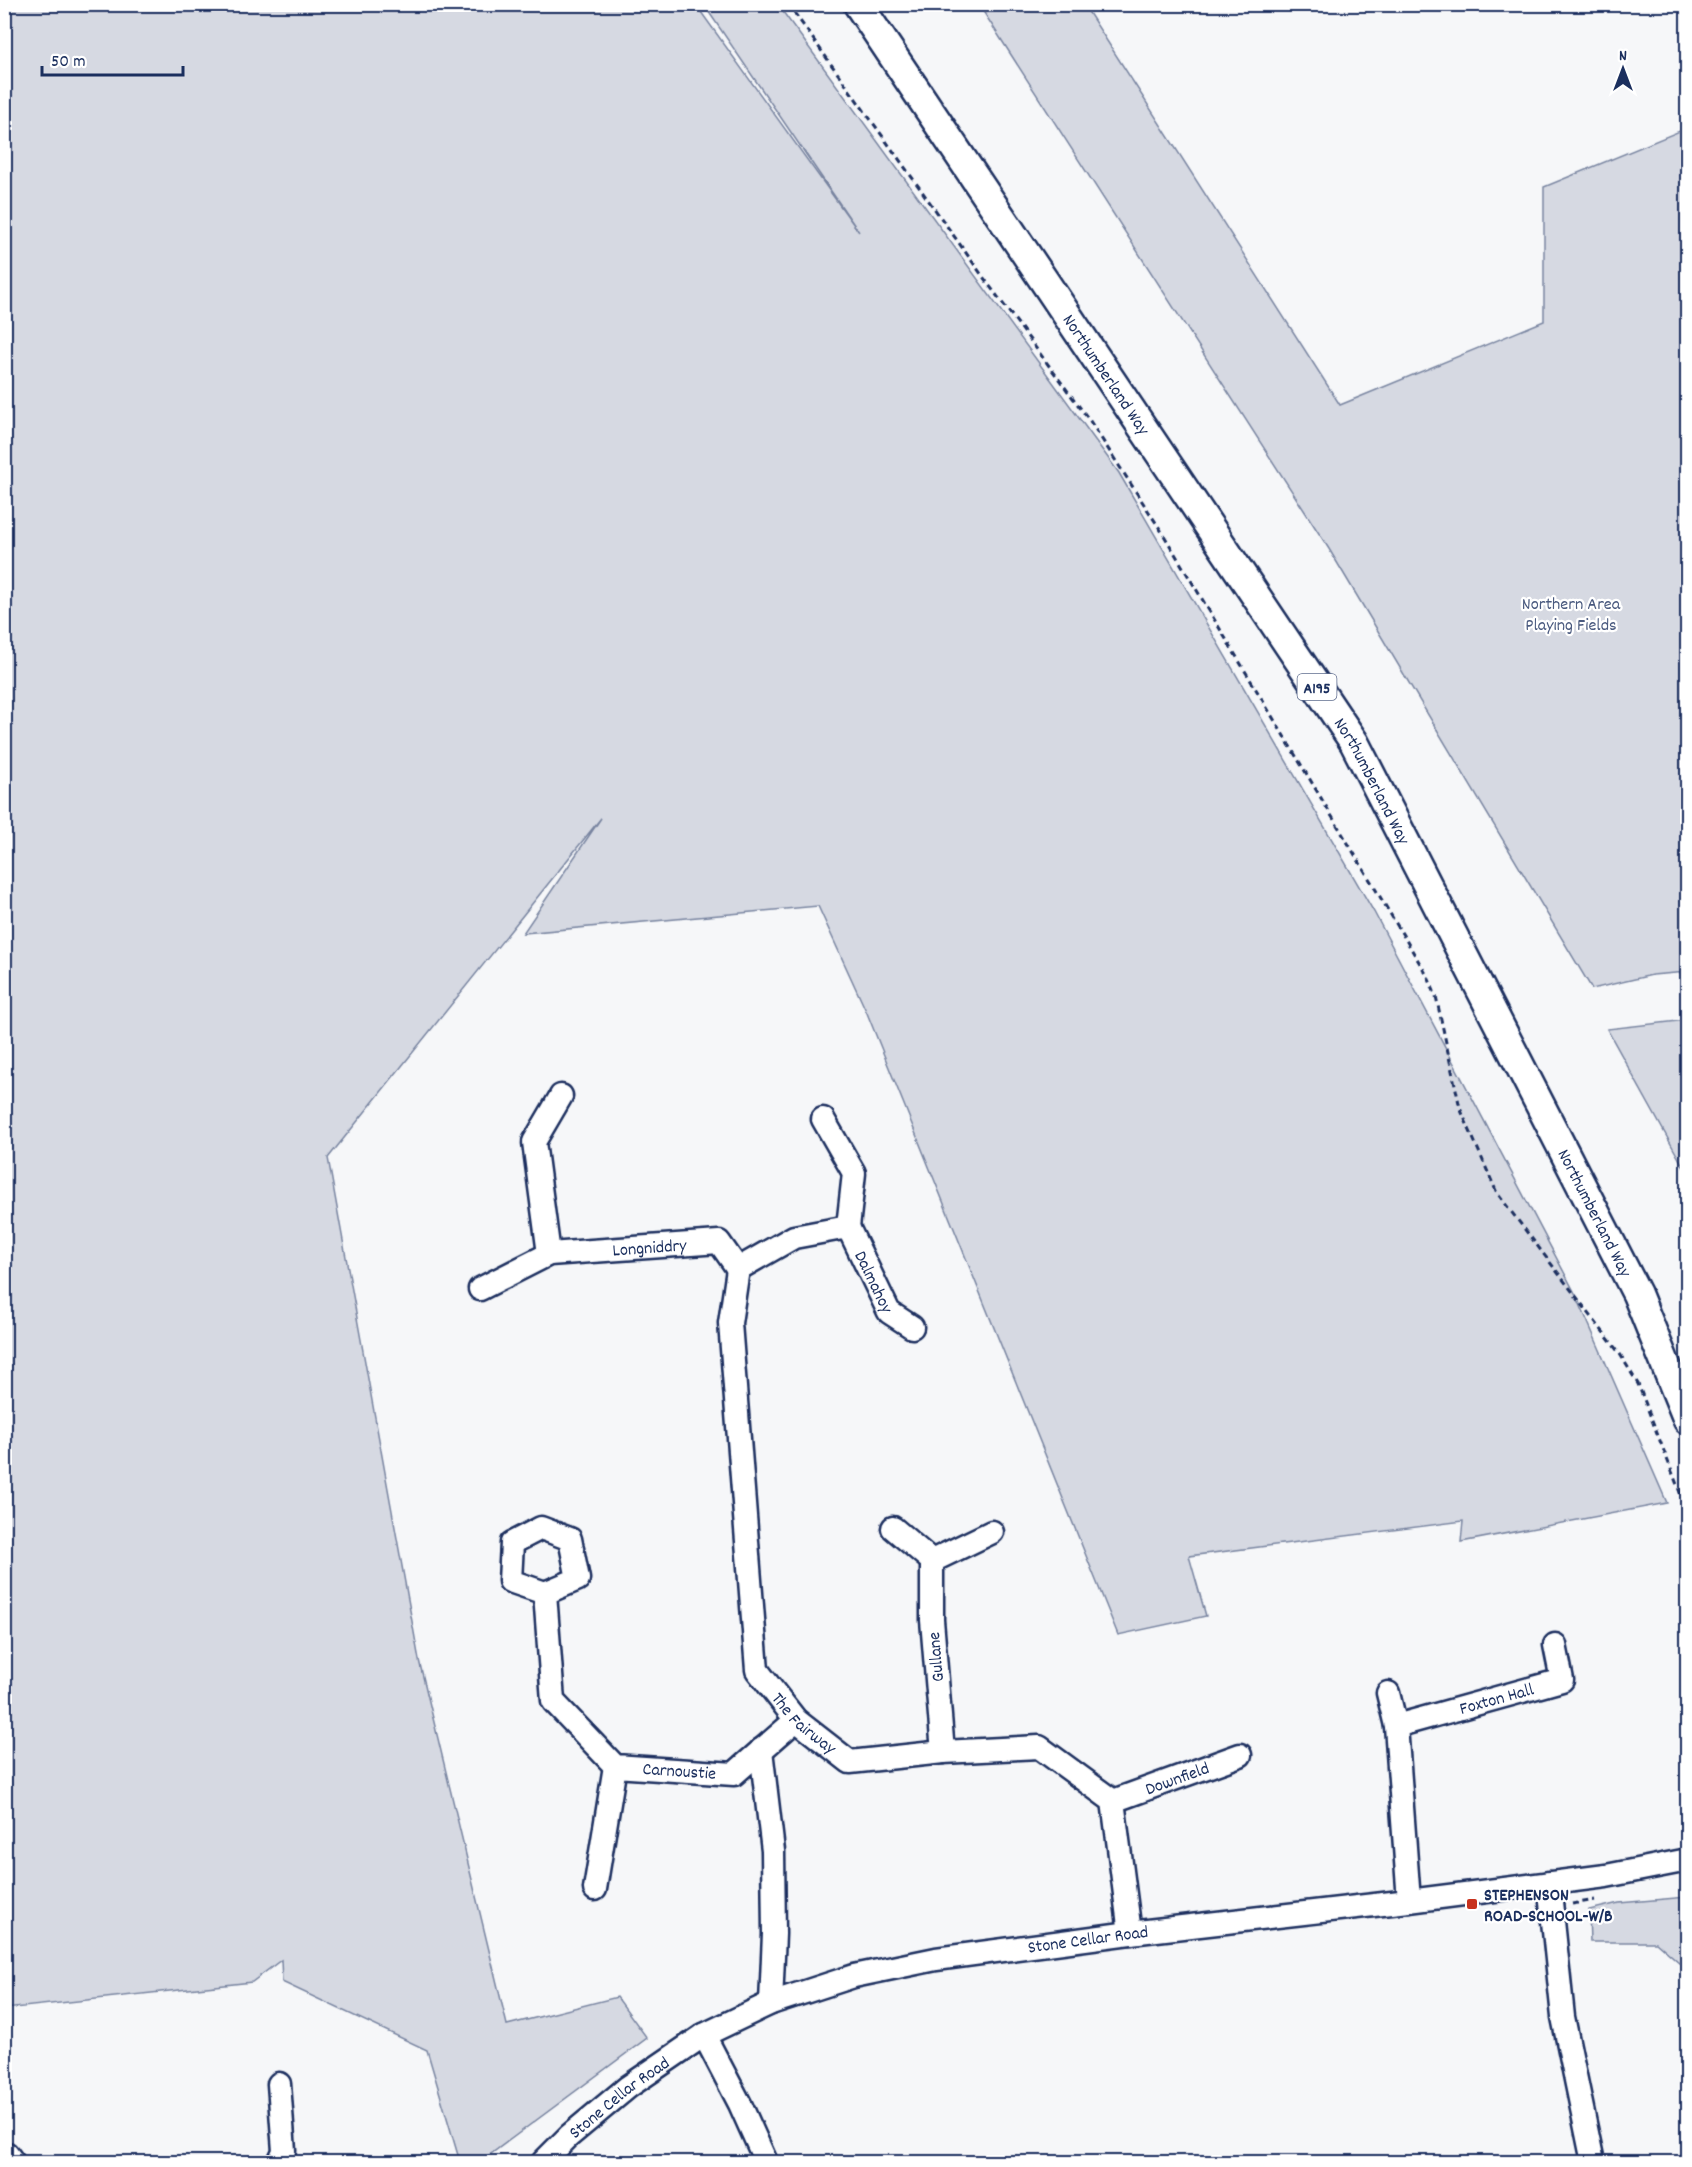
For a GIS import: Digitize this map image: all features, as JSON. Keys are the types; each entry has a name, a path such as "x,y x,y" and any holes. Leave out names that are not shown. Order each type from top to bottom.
{"main road":[{"name":"Northumberland Way","path":"858,4 1354,742 1637,1294 1688,1420"}],"street":[{"path":"549,1254 524,1138 561,1096"},
{"path":"738,1269 794,1237 848,1227 854,1173 823,1119"},
{"name":"Dalmahoy","path":"848,1227 889,1312 912,1327"},
{"name":"Longniddry","path":"480,1289 549,1254 719,1242 738,1269"},
{"name":"The Fairway","path":"738,1269 730,1323 757,1670 796,1720 850,1762 943,1752 1039,1747 1113,1801"},
{"path":"893,1528 932,1561 992,1532"},
{"name":"Gullane","path":"932,1561 932,1620 943,1752"},
{"path":"545,1593 553,1701 615,1766 595,1890"},
{"name":"Foxton Hall","path":"1396,1726 1562,1680 1554,1645"},
{"path":"1389,1693 1396,1726 1409,1901"},
{"name":"Carnoustie","path":"615,1766 734,1774 796,1720"},
{"path":"761,1750 773,1851 774,1934 771,2003"},
{"name":"Downfield","path":"1113,1801 1240,1755"},
{"path":"1113,1801 1130,1933"},
{"name":"Stone Cellar Road","path":"543,2163 569,2136 628,2086 704,2035 771,2003 854,1976 936,1959 1130,1933 1606,1876 1688,1860"},
{"path":"1549,1883 1563,2017 1593,2163"},
{"path":"704,2035 740,2104 766,2163"},
{"path":"279,2084 284,2151 279,2163"},
{"path":"4,2154 7,2154 13,2163"}],"path":[{"path":"788,4 1090,421 1162,532 1352,849 1428,977 1436,996 1460,1108 1497,1193 1620,1354 1638,1384 1688,1513"}],"green space":[{"path":"4,5 696,5 859,232 704,5 778,5 1119,473 1374,912 1576,1295 1667,1503 1461,1542 1463,1521 1189,1556 1206,1616 1118,1635 867,1013 818,906 523,933 601,818 328,1158 419,1660 507,2025 617,1997 647,2038 480,2162 460,2162 427,2050 282,1982 281,1960 252,1982 5,2009"},
{"name":"Northern Area Playing Fields","path":"979,5 1084,5 1340,405 1544,321 1544,187 1687,128 1687,972 1652,975 1592,989 1329,549"},
{"path":"1688,1020 1687,1173 1607,1029"},
{"path":"1687,1897 1687,1969 1656,1942 1590,1942 1589,1910 1619,1903"}],"place":[{"name":"STEPHENSON ROAD-SCHOOL-W/B","path":"1472,1904"}]}
